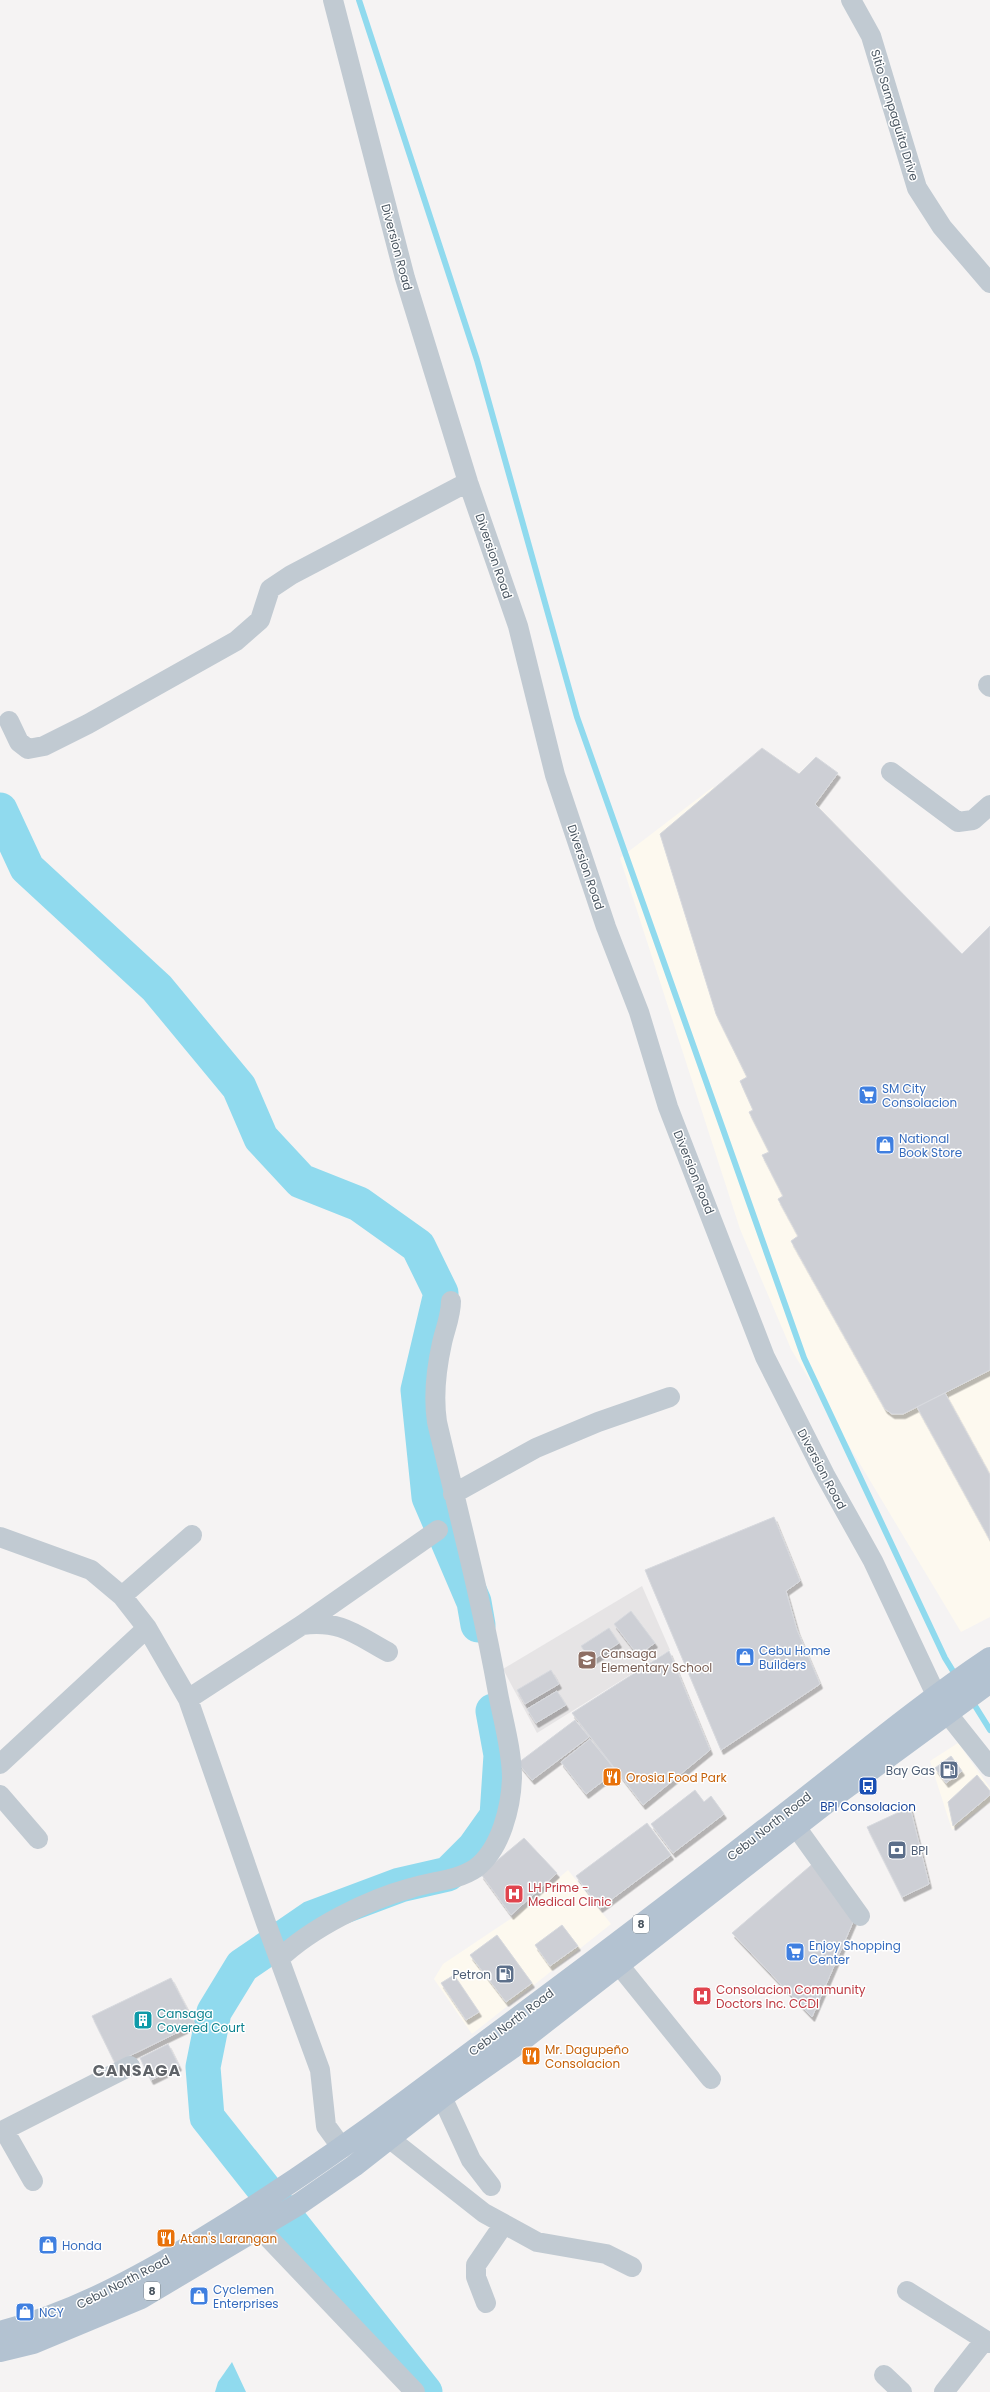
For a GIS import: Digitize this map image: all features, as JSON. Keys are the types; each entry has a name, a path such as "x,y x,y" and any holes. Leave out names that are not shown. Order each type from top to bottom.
{"main road":[{"name":"Cebu North Road","path":"0,2332 37,2322 102,2296 160,2265 287,2186 342,2148 762,1832 987,1672"},
{"name":"Cebu North Road","path":"0,2351 33,2343 141,2298 299,2204 390,2139 442,2097 512,2048 620,1965 796,1827 947,1701"}],"street":[{"name":"Diversion Road","path":"333,0 405,278 468,482 518,626 555,775 606,927 638,1012 668,1107 765,1357 825,1475 873,1561 947,1701 990,1767"},
{"name":"Sitio Sampaguita Drive","path":"851,0 871,36 917,188 942,227 990,283"},
{"path":"9,721 19,742 28,749 44,746 88,724 236,641 260,620 270,589 291,575 468,482"},
{"path":"891,772 958,822 973,820 990,805"},
{"path":"278,1956 297,1942 355,1910 394,1893 456,1877 475,1869 496,1844 509,1803 512,1777 489,1642 474,1573 453,1494 437,1422 433,1396 442,1343 451,1312 451,1301"},
{"path":"453,1494 536,1448 598,1422 670,1397"},
{"path":"188,1699 302,1625 438,1530"},
{"path":"122,1596 192,1535"},
{"path":"3,1543 91,1570 122,1596 147,1628 188,1699 269,1932 320,2070 326,2126 342,2148"},
{"path":"302,1625 323,1622 338,1625 388,1652"},
{"path":"0,1764 147,1628"},
{"path":"0,1795 38,1839"},
{"path":"796,1827 860,1916"},
{"path":"620,1965 711,2079"},
{"path":"33,2181 2,2131 130,2066"},
{"path":"442,2097 471,2160 491,2186"},
{"path":"390,2139 484,2213 537,2242 606,2254 632,2267"},
{"path":"486,2303 476,2277 476,2265 504,2224"},
{"path":"262,2227 415,2392"},
{"path":"907,2291 987,2342 944,2392"},
{"path":"884,2375 902,2392"}],"shaded area":[{"name":"SM City Consolacion","path":"762,748 799,773 816,757 838,773 816,804 962,954 990,926 990,1617 961,1632 791,1349 740,1229 620,858 713,787 714,788"},
{"name":"Cansaga Elementary School","path":"642,1586 670,1650 537,1733 503,1669"},
{"path":"958,1743 990,1788 990,1802 952,1830 930,1761"},
{"path":"568,1870 611,1924 472,2034 434,1979 443,1964 512,1918"}],"water":[{"path":"232,2362 246,2392 215,2392 218,2382"}],"building":[{"name":"SM City Consolacion","path":"762,748 799,774 816,757 838,773 815,804 962,954 990,926 990,1370 903,1414 892,1414 885,1409 791,1241 798,1236 778,1199 783,1196 762,1155 769,1152 749,1112 753,1110 740,1081 747,1077 716,1014 660,834"},
{"path":"945,1393 990,1475 990,1540 917,1407"},
{"name":"Cebu Home Builders","path":"774,1517 800,1581 786,1591 797,1630 820,1684 721,1750 645,1570"},
{"path":"631,1611 655,1643 638,1655 614,1624"},
{"path":"609,1628 619,1643 591,1661 581,1646"},
{"path":"669,1651 710,1750 643,1805 572,1713"},
{"path":"551,1670 559,1684 525,1704 517,1690"},
{"path":"557,1691 566,1705 536,1723 527,1709"},
{"path":"575,1720 589,1737 532,1780 518,1763"},
{"path":"590,1739 616,1771 586,1794 561,1762"},
{"name":"Bay Gas","path":"951,1756 962,1771 946,1783 935,1768"},
{"path":"977,1775 990,1791 990,1795 953,1826 948,1802"},
{"path":"695,1790 704,1802 711,1796 724,1814 673,1853 651,1824"},
{"path":"910,1807 929,1884 902,1897 867,1827"},
{"path":"647,1823 671,1855 600,1908 576,1876"},
{"name":"LH Prime - Medical Clinic","path":"524,1838 557,1873 511,1915 481,1874"},
{"name":"Enjoy Shopping Center","path":"816,1861 856,1915 812,2017 732,1933"},
{"path":"562,1925 578,1946 550,1966 535,1945"},
{"name":"Petron","path":"497,1935 532,1983 506,2002 470,1955"},
{"path":"454,1975 479,2012 466,2020 441,1983"},
{"name":"Cansaga Covered Court","path":"171,1978 195,2024 115,2063 92,2016"},
{"path":"168,2044 179,2066 151,2080 140,2058"}],"waterway":[{"path":"359,0 477,360 577,717 804,1358 945,1658 956,1676"},
{"path":"0,810 27,868 157,988 239,1087 261,1138 301,1181 359,1204 418,1246 441,1293 418,1390 429,1497 474,1602 478,1625"},
{"path":"972,1701 990,1730"},
{"path":"425,2392 207,2117 203,2067 214,2012 242,1966 312,1918 400,1885 448,1874 475,1847 497,1816 501,1755 493,1711"}],"place":[{"name":"SM City Consolacion","path":"868,1095"},
{"name":"National Book Store","path":"885,1145"},
{"name":"Cebu Home Builders","path":"745,1657"},
{"name":"Cansaga Elementary School","path":"587,1660"},
{"name":"Bay Gas","path":"949,1770"},
{"name":"Orosia Food Park","path":"612,1777"},
{"name":"BPI Consolacion","path":"868,1786"},
{"name":"BPI","path":"897,1850"},
{"name":"LH Prime - Medical Clinic","path":"514,1894"},
{"name":"Enjoy Shopping Center","path":"795,1952"},
{"name":"Petron","path":"505,1974"},
{"name":"Consolacion Community Doctors Inc. CCDI","path":"702,1996"},
{"name":"Cansaga Covered Court","path":"143,2020"},
{"name":"Mr. Dagupeño Consolacion","path":"531,2056"},
{"name":"Atan's Larangan","path":"166,2238"},
{"name":"Honda","path":"48,2245"},
{"name":"Cyclemen Enterprises","path":"199,2296"},
{"name":"NCY","path":"25,2312"}],"district":[{"name":"CANSAGA","path":"137,2070"}]}
